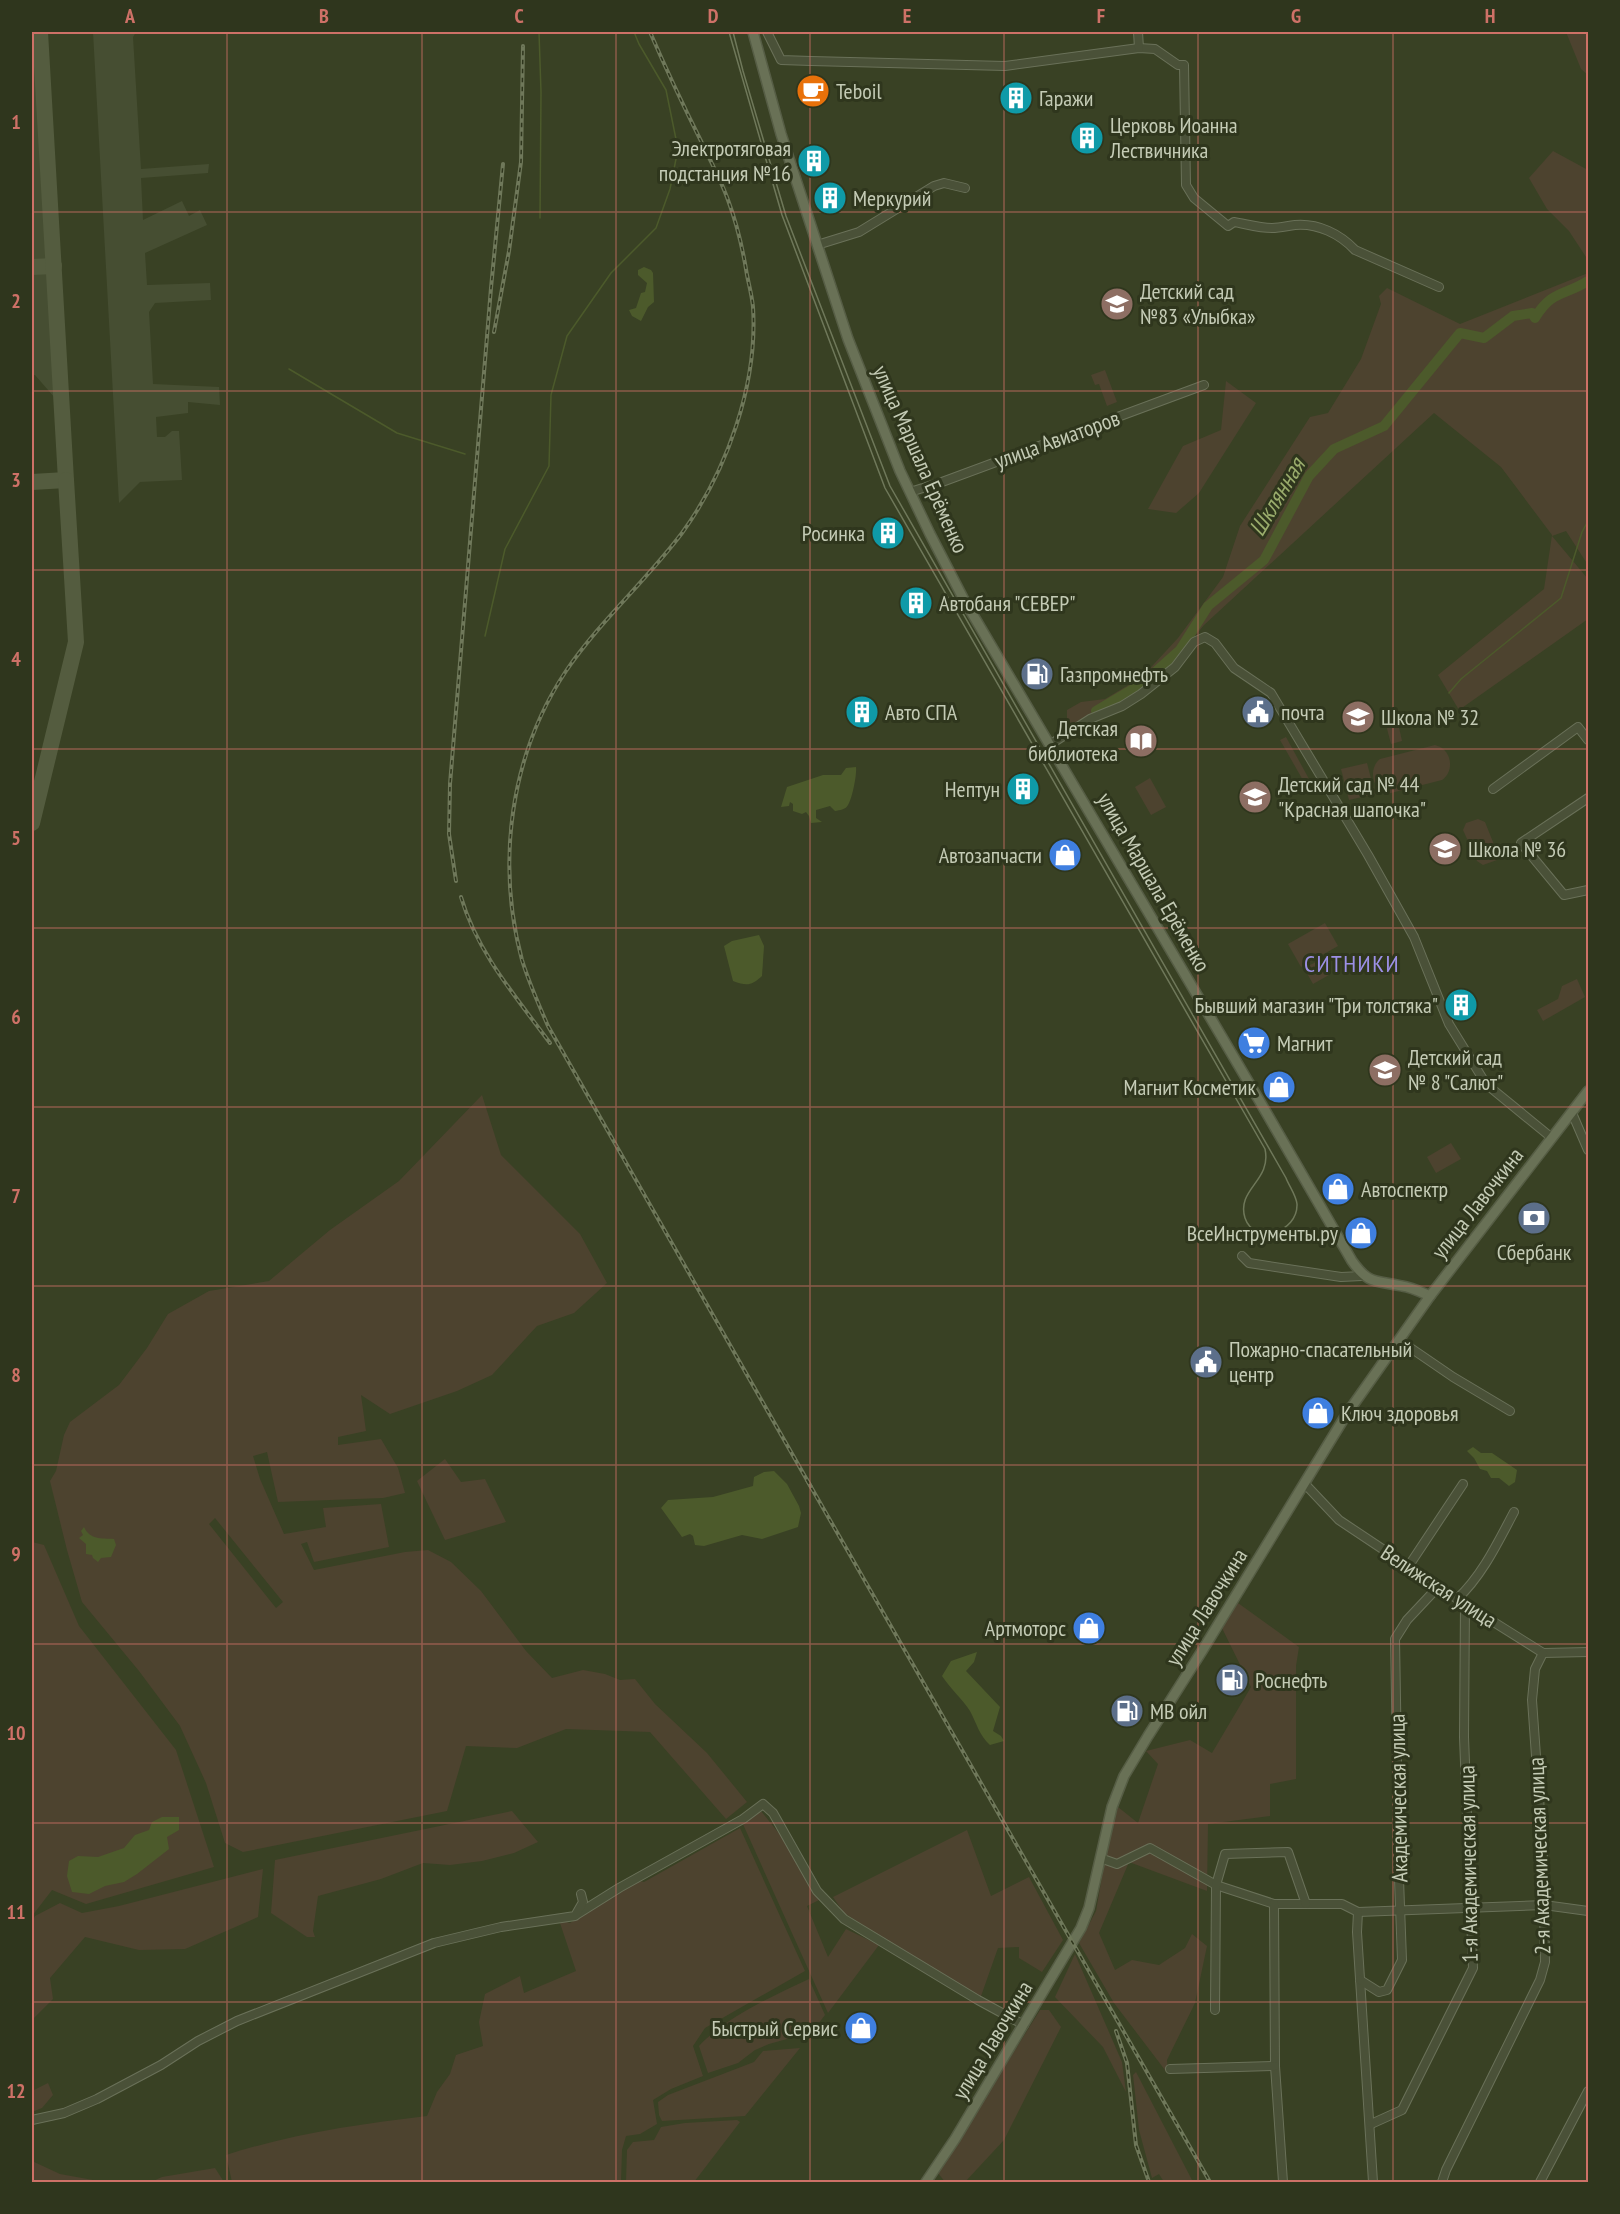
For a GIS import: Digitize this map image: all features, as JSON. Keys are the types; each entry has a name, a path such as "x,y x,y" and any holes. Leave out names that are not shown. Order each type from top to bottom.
{"main road":[{"name":"улица Маршала Ерёменко","path":"753,32 782,134 848,339 910,492 963,598 1227,1037 1362,1275"},
{"name":"улица Лавочкина","path":"926,2182 955,2139 1082,1928 1089,1908 1112,1807 1125,1776 1346,1415 1430,1296 1588,1091"},
{"path":"1362,1275 1377,1283 1404,1286 1430,1296"}],"street":[{"path":"767,32 781,60 1005,66 1138,48 1155,49 1178,65 1184,65 1186,185 1194,198 1228,226 1234,222 1267,228 1296,225 1323,228 1348,243 1355,250 1439,287"},
{"path":"1138,32 1138,48"},
{"path":"817,245 859,232 934,186 944,183 965,188"},
{"name":"улица Авиаторов","path":"910,492 1204,385"},
{"path":"1051,744 1090,719 1122,706 1141,694 1175,667 1194,642 1205,637 1215,643 1234,668 1271,693 1414,937 1449,1024 1486,1084 1552,1138"},
{"path":"1493,789 1578,727 1588,740"},
{"path":"1588,798 1521,843 1564,895 1588,890"},
{"path":"1572,1113 1588,1150"},
{"path":"1242,1256 1249,1263 1341,1277 1362,1275"},
{"path":"1399,1340 1510,1411"},
{"name":"Велижская улица","path":"1305,1484 1339,1520 1461,1602 1543,1653"},
{"path":"1408,1567 1463,1484"},
{"path":"1461,1602 1464,1592 1490,1556 1514,1512"},
{"name":"Академическая улица","path":"1360,1980 1379,1992 1387,1990 1402,1960 1395,1639 1407,1620 1438,1587"},
{"name":"1-я Академическая улица","path":"1371,2124 1402,2110 1473,1968 1461,1602"},
{"path":"1543,1653 1588,1652"},
{"name":"2-я Академическая улица","path":"1442,2182 1540,1980 1545,1962 1543,1854 1532,1700 1535,1669 1543,1653"},
{"path":"32,2120 64,2113 97,2099 237,2021 434,1943 501,1927 575,1916 619,1888 743,1819 763,1804 773,1813 817,1891 844,1919 1024,2025"},
{"path":"1100,1858 1118,1864 1150,1848 1216,1885 1274,1904 1342,1904 1358,1912 1544,1905 1588,1911"},
{"path":"1215,2010 1216,1885 1225,1854 1288,1852 1306,1904"},
{"path":"575,1916 583,1902 581,1894"},
{"path":"1274,1904 1275,2066 1283,2182"},
{"path":"1358,1912 1357,1932 1373,2182"},
{"path":"1170,2069 1275,2066"},
{"path":"1540,2182 1588,2091"}],"shaded area":[{"path":"32,32 34,32 55,398 35,375 32,375"},
{"path":"93,32 136,32 133,37 141,169 209,164 208,173 141,178 143,220 182,201 189,216 200,210 207,225 145,253 147,285 210,283 211,300 155,303 149,312 153,384 219,387 220,405 188,402 188,413 156,417 157,437 165,437 172,431 179,431 182,480 140,482 119,503"},
{"path":"1566,32 1588,32 1588,75 1581,69"},
{"path":"1553,151 1588,170 1588,260 1569,231 1547,209 1529,178"},
{"path":"644,267 653,273 654,302 648,307 641,321 632,316 629,310 636,308 641,293 645,292 647,283 638,275 638,270"},
{"path":"1588,273 1588,565 1566,531 1552,536 1588,579 1588,619 1459,710 1438,675 1544,589 1552,535 1501,467 1434,413 1204,625 1169,668 1137,694 1067,727 1067,710 1081,702 1105,699 1142,677 1178,638 1223,577 1240,526 1310,417 1328,413 1361,359 1381,304 1379,296 1387,288 1460,324"},
{"path":"1105,370 1117,402 1107,406 1099,384 1095,385 1091,375"},
{"path":"1226,381 1256,403 1199,493 1176,513 1148,509 1183,446 1221,430"},
{"path":"1397,718 1402,741 1391,744 1385,721"},
{"path":"1286,737 1309,779 1304,782 1280,740"},
{"path":"1435,745 1445,751 1450,761 1449,771 1442,780 1387,794 1375,784 1374,768 1380,759"},
{"path":"1367,763 1375,794 1349,800 1341,769"},
{"path":"856,767 854,787 848,805 844,809 835,811 830,806 816,810 816,818 822,822 811,823 806,812 802,814 793,811 793,804 790,802 789,806 781,807 787,787 823,775 841,775 846,768"},
{"path":"1150,778 1166,807 1151,815 1135,787"},
{"path":"1478,819 1485,822 1499,857 1483,865 1477,861 1463,830 1466,823"},
{"path":"1325,923 1338,946 1301,967 1288,944"},
{"path":"759,935 764,946 762,976 749,984 733,981 724,946 732,941"},
{"path":"1320,960 1329,975 1313,984 1304,968"},
{"path":"1577,979 1585,997 1543,1021 1537,1010 1558,999 1562,986"},
{"path":"482,1095 501,1155 580,1234 607,1283 574,1313 537,1326 492,1375 457,1391 390,1414 361,1395 366,1431 338,1437 338,1445 381,1439 398,1468 405,1493 383,1498 278,1502 267,1452 253,1456 260,1479 284,1534 326,1527 323,1508 381,1504 389,1547 314,1562 307,1542 301,1544 314,1570 405,1552 428,1550 451,1562 481,1591 526,1651 552,1678 583,1670 605,1674 620,1680 635,1679 655,1704 707,1753 747,1802 726,1819 650,1732 566,1729 517,1748 466,1746 447,1811 243,1852 225,1843 206,1783 180,1726 139,1671 82,1602 50,1481 56,1471 64,1435 70,1422 119,1385 147,1348 168,1314 209,1291 269,1281 330,1230 399,1181","holes":["215,1518 283,1602 276,1608 209,1524"]},
{"path":"1451,1143 1461,1159 1436,1173 1427,1157"},
{"path":"1473,1447 1481,1453 1492,1453 1517,1470 1515,1482 1509,1486 1499,1478 1491,1478 1487,1471 1480,1469 1467,1451"},
{"path":"445,1459 461,1482 485,1479 506,1522 445,1540 417,1481"},
{"path":"774,1471 787,1484 799,1506 801,1513 798,1527 762,1539 742,1535 704,1546 695,1545 693,1536 690,1534 682,1537 661,1508 668,1500 713,1497 753,1486 754,1477 764,1472"},
{"path":"84,1527 93,1536 114,1539 116,1545 111,1557 101,1558 98,1562 92,1555 86,1554 86,1544 79,1538 83,1535 81,1531"},
{"path":"32,1542 44,1545 79,1626 176,1750 214,1867 86,1904 52,1890 32,1916"},
{"path":"1238,1603 1299,1647 1296,1666 1296,1779 1270,1784 1270,1816 1208,1824 1207,1891 1129,1862 1099,1933 1115,1970 1132,1960 1159,1965 1185,1948 1192,1934 1207,1946 1195,2003 1167,2060 1168,2074 1114,2003 1079,1943 1096,1911 1108,1842 1118,1807 1138,1823 1158,1764 1146,1751 1190,1740 1212,1753 1251,1687 1221,1626"},
{"path":"977,1652 974,1662 966,1671 1000,1707 993,1731 1004,1741 990,1745 970,1711 942,1676 951,1661"},
{"path":"512,1811 538,1842 514,1853 482,1861 450,1865 423,1863 381,1879 318,1896 313,1931 315,1937 307,1937 271,1913 275,1860"},
{"path":"761,1811 781,1836 819,1900 807,1906 828,1957 846,1929 879,1945 828,2013 742,1822"},
{"path":"162,1817 179,1817 179,1830 167,1837 169,1849 124,1882 105,1886 89,1894 72,1892 67,1876 69,1861 78,1856 98,1857 124,1848 135,1835 149,1830 152,1822"},
{"path":"740,1828 805,1971 705,2028 693,2046 703,2076 671,2089 653,2100 657,2124 640,2134 626,2136 622,2150 621,2182 232,2182 226,2155 275,2141 325,2131 427,2116 437,2092 450,2074 456,2055 483,2046 479,2022 485,1994 520,1976 524,1993 576,1971 559,1920 570,1923 636,1880 644,1882"},
{"path":"967,1830 991,1896 1029,1877 1063,1940 1042,1972 1019,1958 1019,1947 998,1948 980,1999 844,1913 833,1897"},
{"path":"263,1869 258,1917 185,1949 139,1950 85,1937 50,1978 53,1999 32,2020 32,1922 35,1916 60,1903 82,1913 119,1906"},
{"path":"1075,1954 1122,2062 1126,2092 1103,2047 1055,1997"},
{"path":"809,1979 825,2015 812,2032 769,2044 755,2050 738,2063 708,2073 699,2046 710,2035 751,2008"},
{"path":"1040,2010 1049,2010 1061,2027 1004,2140 965,2182 945,2182 938,2173"},
{"path":"800,2048 745,2116 662,2121 658,2102 668,2095 754,2062 763,2051"},
{"path":"1136,2072 1193,2182 1164,2182 1159,2174 1152,2178 1139,2130 1133,2075"},
{"path":"48,2083 53,2095 42,2108 32,2112 32,2091"},
{"path":"737,2120 740,2122 694,2182 626,2182 627,2150 633,2142 654,2140 661,2127"},
{"path":"32,2161 60,2174 104,2182 32,2182"},
{"path":"215,2168 224,2182 151,2182 162,2177"}],"waterway":[{"path":"539,32 540,218"},
{"path":"485,636 505,549 549,466 551,395 567,336 611,273 656,228 670,189 678,149 666,90 634,32"},
{"name":"Шклянная","path":"1096,711 1143,683 1180,650 1208,606 1264,560 1309,476 1334,449 1384,426 1460,333 1484,338 1513,316 1532,313 1535,318 1553,298 1588,281"},
{"path":"289,369 397,433 465,454"},
{"path":"1449,693 1461,679 1561,598 1582,532 1588,521"}],"taxiway":[{"path":"32,482 66,480 40,32"},
{"path":"32,267 54,266"},
{"path":"32,823 76,642 66,480"}],"tram line":[{"path":"729,32 782,215 885,488 1265,1149 1264,1169 1245,1199 1245,1218 1257,1231 1275,1232 1291,1222 1295,1214 1297,1204 1286,1178 890,486 786,216 733,32"}],"railway":[{"path":"650,32 719,178 734,218 753,307 750,366 745,396 726,455 698,509 668,551 579,653 547,704 532,738 513,811 510,886 514,923 522,960 548,1026 811,1487"},
{"path":"494,332 509,251 521,162 523,46"},
{"path":"456,881 449,834 450,784 503,164"},
{"path":"461,897 487,955 550,1043"},
{"path":"807,1480 1210,2182"},
{"path":"1116,2031 1127,2063 1136,2145 1149,2182"}],"place":[{"name":"Teboil","path":"813,91"},
{"name":"Гаражи","path":"1016,98"},
{"name":"Церковь Иоанна Лествичника","path":"1087,138"},
{"name":"Электротяговая подстанция №16","path":"814,161"},
{"name":"Меркурий","path":"830,198"},
{"name":"Детский сад №83 «Улыбка»","path":"1117,304"},
{"name":"Росинка","path":"888,533"},
{"name":"Автобаня \"СЕВЕР\"","path":"916,603"},
{"name":"Газпромнефть","path":"1037,674"},
{"name":"Авто СПА","path":"862,712"},
{"name":"почта","path":"1258,712"},
{"name":"Школа № 32","path":"1358,717"},
{"name":"Детская библиотека","path":"1141,741"},
{"name":"Нептун","path":"1023,789"},
{"name":"Детский сад № 44 \"Красная шапочка\"","path":"1255,797"},
{"name":"Школа № 36","path":"1445,849"},
{"name":"Автозапчасти","path":"1065,855"},
{"name":"Бывший магазин \"Три толстяка\"","path":"1461,1005"},
{"name":"Магнит","path":"1254,1043"},
{"name":"Детский сад № 8 \"Салют\"","path":"1385,1070"},
{"name":"Магнит Косметик","path":"1279,1087"},
{"name":"Автоспектр","path":"1338,1189"},
{"name":"Сбербанк","path":"1534,1218"},
{"name":"ВсеИнструменты.ру","path":"1361,1233"},
{"name":"Пожарно-спасательный центр","path":"1206,1362"},
{"name":"Ключ здоровья","path":"1318,1413"},
{"name":"Артмоторс","path":"1089,1628"},
{"name":"Роснефть","path":"1232,1680"},
{"name":"МВ ойл","path":"1127,1711"},
{"name":"Быстрый Сервис","path":"861,2028"}],"district":[{"name":"СИТНИКИ","path":"1352,964"}]}
